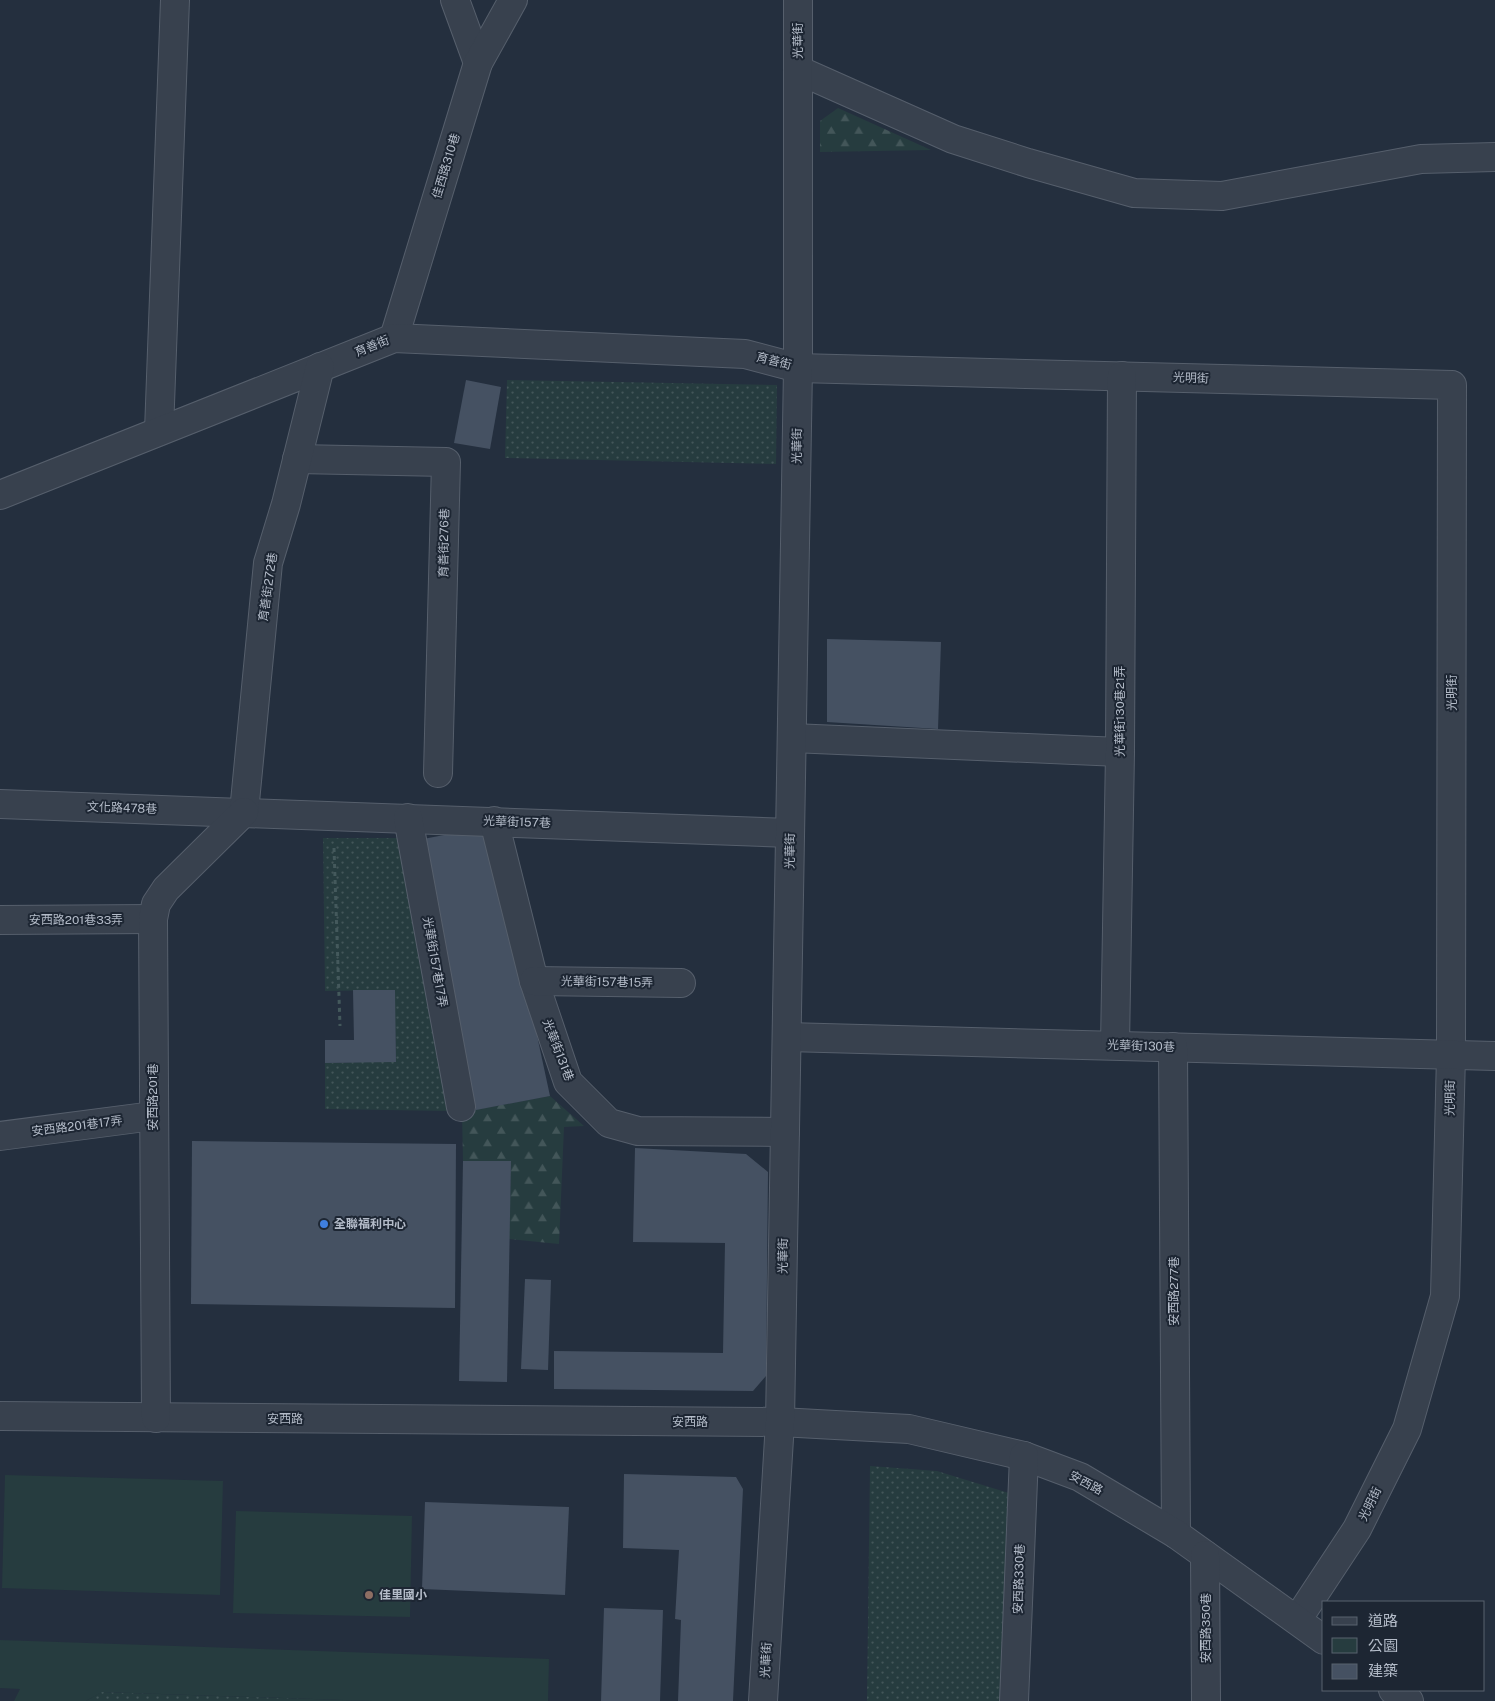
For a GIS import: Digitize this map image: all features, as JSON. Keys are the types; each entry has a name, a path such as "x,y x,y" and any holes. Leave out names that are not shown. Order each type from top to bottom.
{"street":[{"path":"160,431 175,0"},
{"path":"455,0 478,63"},
{"name":"佳西路310巷","path":"394,338 478,63 513,0"},
{"name":"光華街","path":"763,1701 780,1422 798,368 798,0"},
{"path":"798,70 953,139 1028,163 1134,192 1222,196 1421,159 1495,157"},
{"name":"育善街","path":"0,494 394,338 745,354 798,368"},
{"name":"育善街272巷","path":"244,812 268,563 297,460 320,367"},
{"name":"光明街","path":"798,368 1452,385 1451,1055 1445,1296 1407,1429 1357,1529 1297,1620"},
{"name":"光華街130巷21弄","path":"1115,1045 1120,752 1122,376"},
{"name":"育善街276巷","path":"297,460 446,462 438,773"},
{"path":"792,738 1120,752"},
{"name":"文化路478巷","path":"0,804 244,812"},
{"name":"光華街157巷","path":"244,812 790,833"},
{"name":"安西路201巷","path":"156,1418 153,919 156,904 166,889 244,812"},
{"name":"光華街157巷17弄","path":"408,818 461,1107"},
{"name":"光華街131巷","path":"494,821 534,981 568,1082 610,1123 638,1130 785,1132"},
{"name":"安西路201巷33弄","path":"0,920 153,919"},
{"name":"光華街157巷15弄","path":"534,981 682,983"},
{"name":"光華街130巷","path":"787,1037 1495,1056"},
{"name":"安西路277巷","path":"1173,1047 1176,1534"},
{"name":"安西路201巷17弄","path":"0,1136 153,1116"},
{"name":"安西路","path":"0,1416 780,1422 909,1429 1024,1456 1080,1477 1176,1534 1322,1639"},
{"name":"安西路330巷","path":"1014,1701 1024,1456"},
{"name":"安西路350巷","path":"1205,1555 1206,1701"},
{"path":"1394,1691 1408,1701"}],"path":[{"path":"333,815 340,1026"}],"green space":[{"path":"838,108 931,150 820,152 820,121"},
{"path":"507,380 777,385 776,464 505,458"},
{"path":"323,838 402,838 449,1111 325,1109 325,1063 396,1061 394,990 325,991"},
{"path":"550,1096 584,1126 564,1127 559,1244 509,1239 511,1162 463,1161 462,1112"},
{"path":"870,1466 937,1471 1012,1494 1004,1701 867,1701"},
{"path":"5,1475 223,1481 220,1595 2,1588"},
{"path":"236,1511 412,1516 410,1617 233,1613"},
{"path":"0,1640 549,1659 548,1701 372,1701 102,1692 86,1701 14,1701 20,1689 0,1688"},
{"path":"101,1692 372,1701 86,1701"}],"building":[{"path":"466,380 501,387 490,449 454,443"},
{"path":"827,639 941,642 938,729 827,722"},
{"path":"492,826 550,1096 476,1110 423,839"},
{"path":"353,990 395,990 396,1062 325,1063 325,1040 354,1040"},
{"name":"全聯福利中心","path":"192,1141 456,1144 455,1308 191,1304"},
{"path":"635,1148 746,1154 768,1172 766,1376 753,1391 554,1389 554,1351 723,1353 725,1243 633,1242"},
{"path":"463,1161 511,1161 507,1382 459,1381"},
{"path":"525,1279 551,1280 548,1370 521,1369"},
{"path":"624,1474 736,1477 743,1489 733,1701 678,1701 681,1620 675,1619 679,1550 623,1548"},
{"path":"425,1502 569,1507 565,1595 422,1589"},
{"path":"604,1608 663,1610 660,1701 601,1701"}],"place":[{"name":"全聯福利中心","path":"324,1224"},
{"name":"佳里國小","path":"369,1595"}]}
